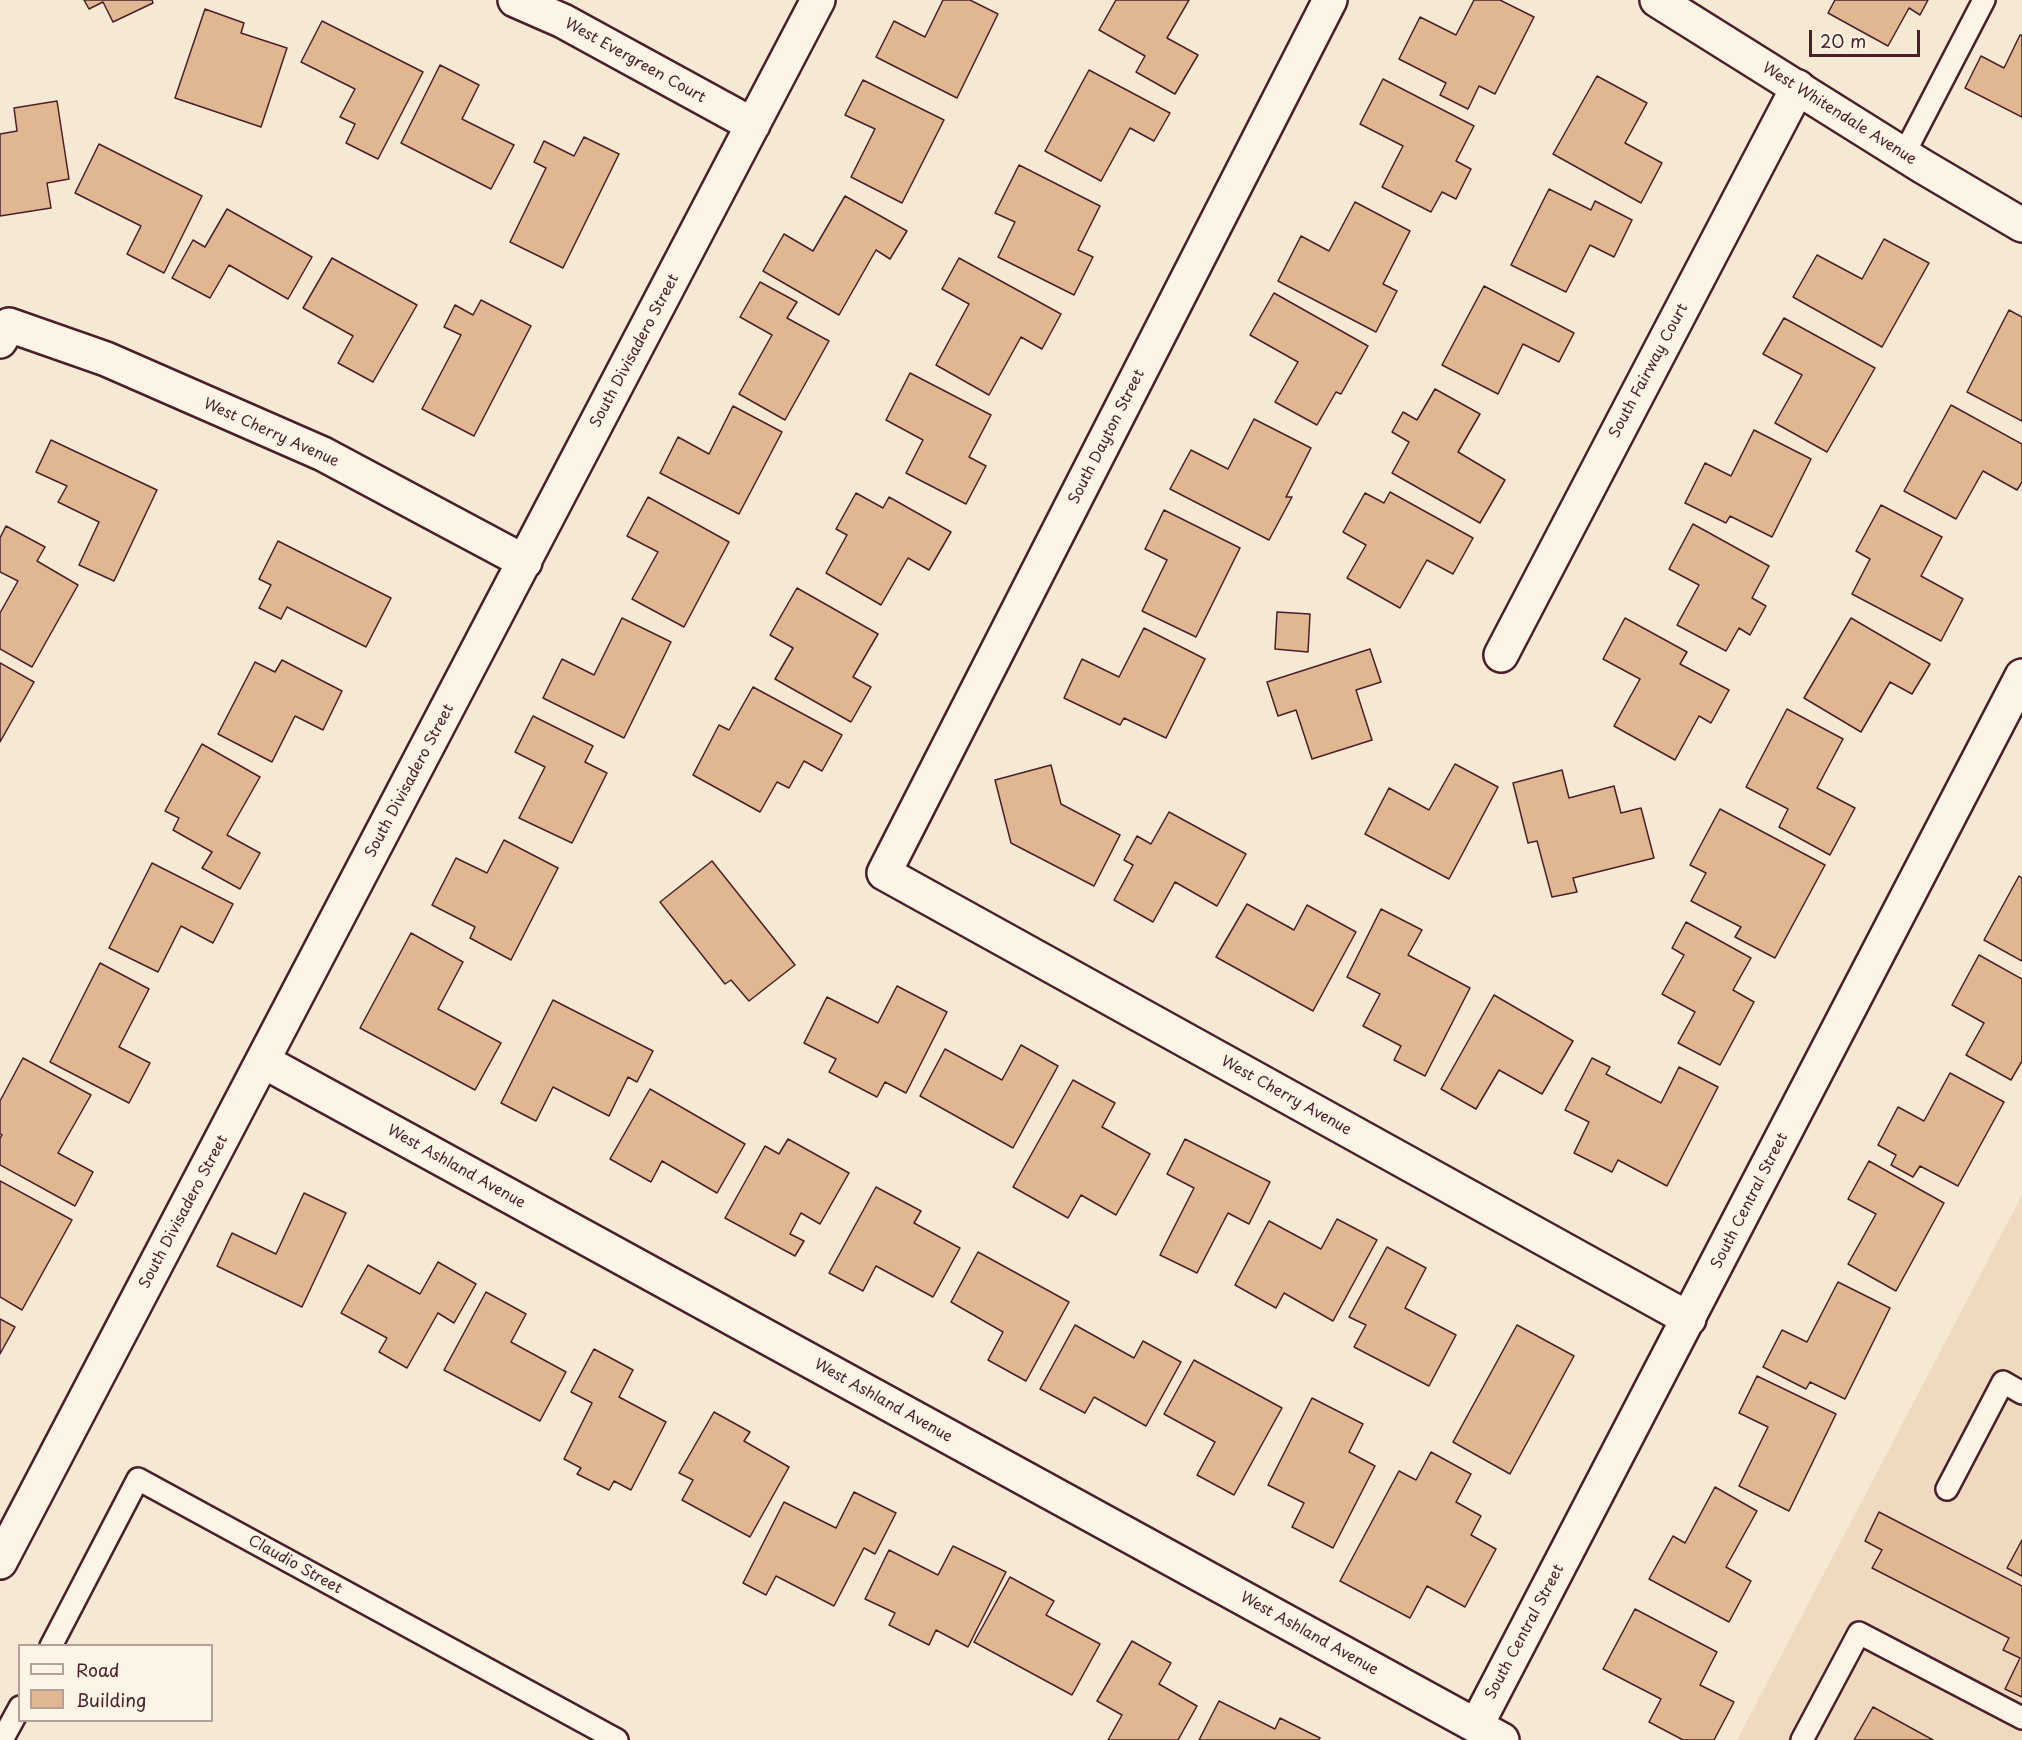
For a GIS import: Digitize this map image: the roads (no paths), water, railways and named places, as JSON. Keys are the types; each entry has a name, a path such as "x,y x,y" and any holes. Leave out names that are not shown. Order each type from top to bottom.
{"street":[{"name":"West Evergreen Court","path":"515,0 563,21 753,125"},
{"name":"South Divisadero Street","path":"0,1562 818,0"},
{"name":"South Dayton Street","path":"884,873 1330,0"},
{"name":"West Whitendale Avenue","path":"1657,0 2022,225"},
{"name":"South Fairway Court","path":"1501,655 1798,87"},
{"name":"West Cherry Avenue","path":"4,333 106,359 323,454 525,562"},
{"name":"South Central Street","path":"1489,1733 1689,1319 2022,676"},
{"name":"West Cherry Avenue","path":"884,873 1689,1319"},
{"name":"West Ashland Avenue","path":"263,1061 1489,1733"}],"lane":[{"path":"1904,154 1984,0"},
{"path":"1947,1489 2003,1382 2022,1393"},
{"name":"Claudio Street","path":"52,1644 138,1479 617,1740"},
{"path":"1802,1740 1859,1633 2022,1718"},
{"path":"2,1740 18,1711"}]}
